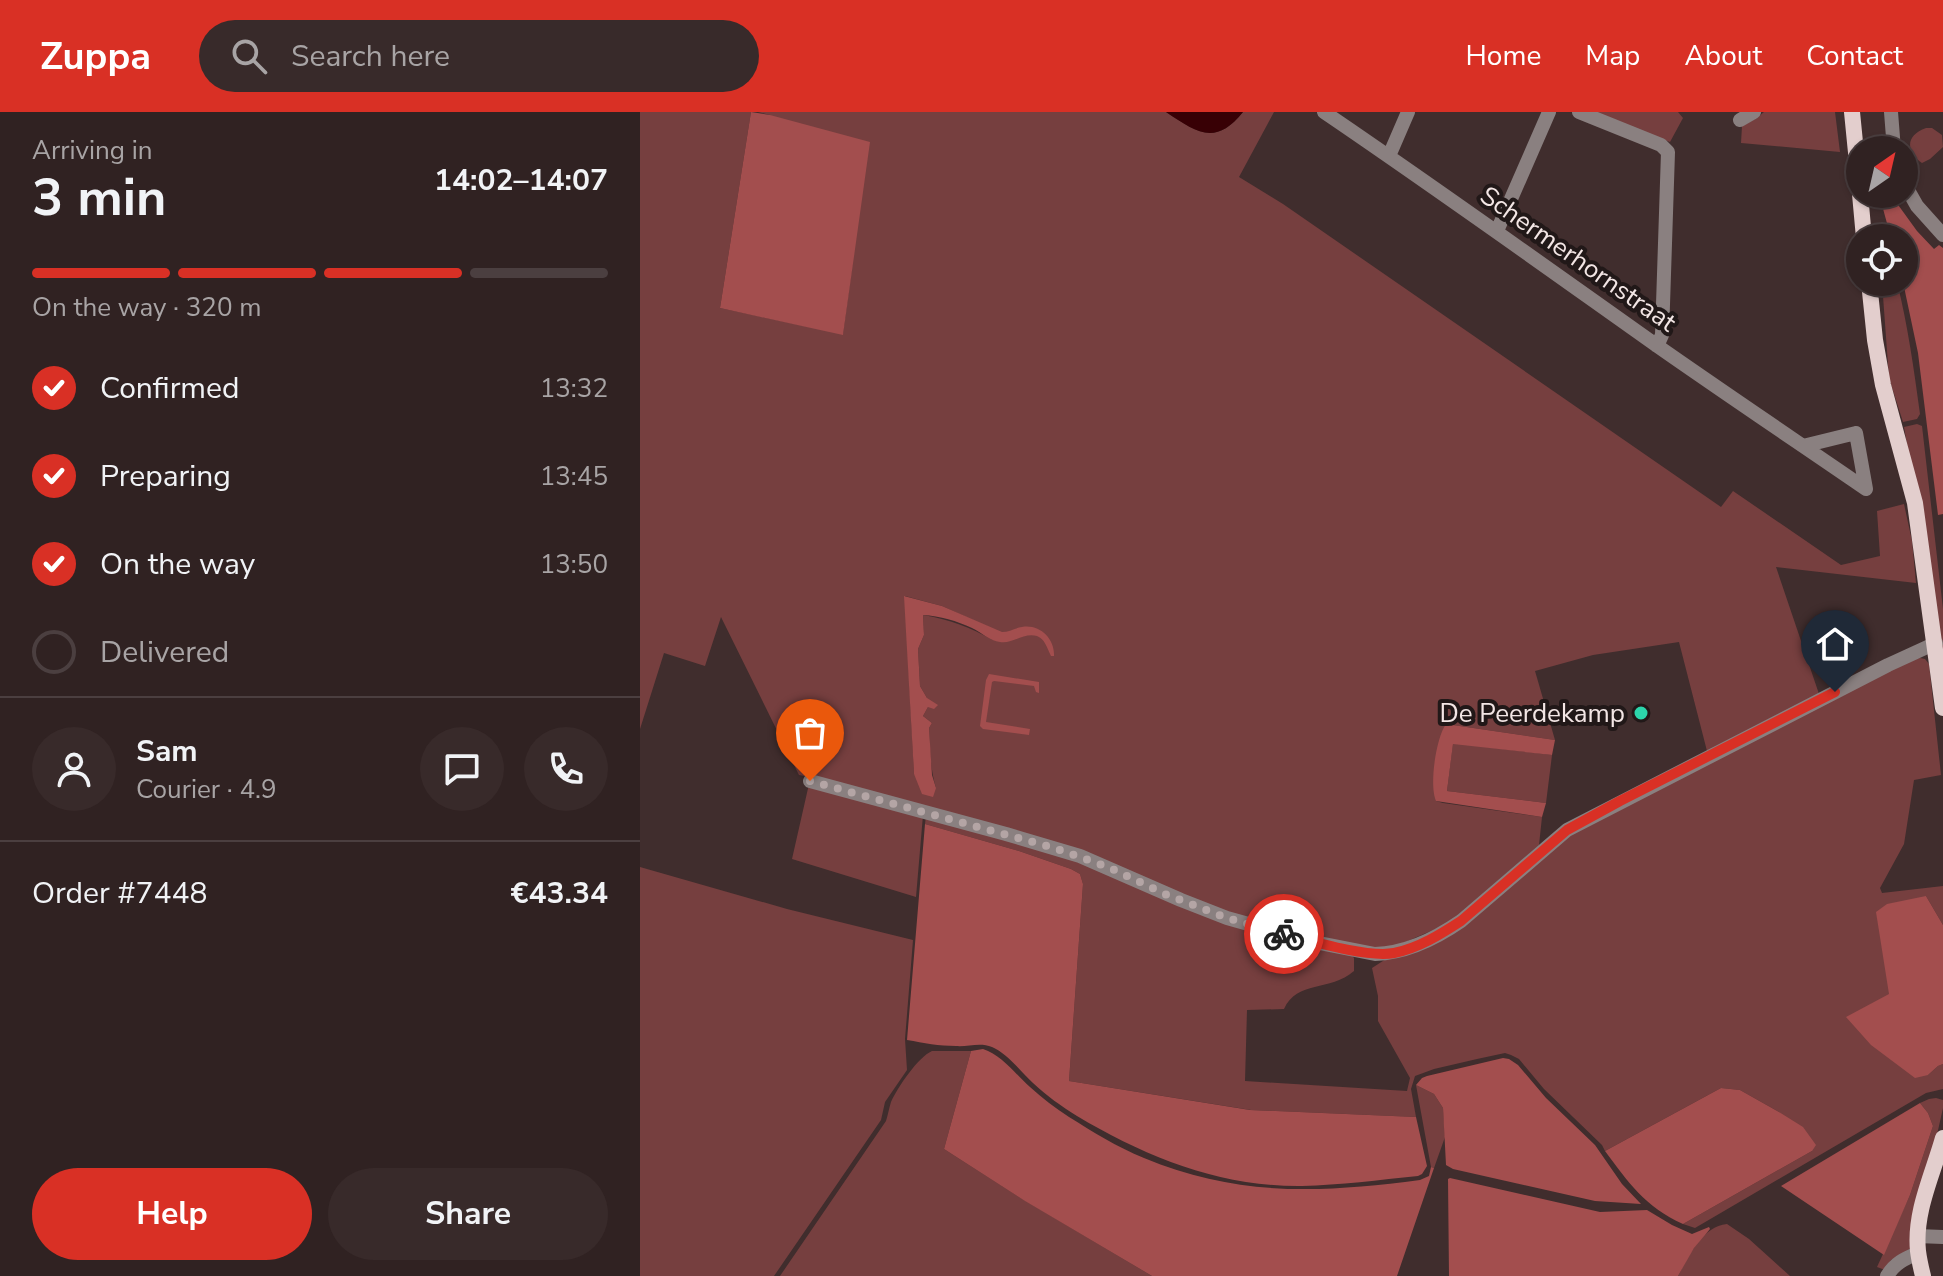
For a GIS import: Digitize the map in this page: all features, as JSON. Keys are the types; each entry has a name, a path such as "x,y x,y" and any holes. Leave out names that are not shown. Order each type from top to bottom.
{"main road":[{"path":"1852,112 1854,136"},
{"path":"1871,296 1878,363 1915,503 1943,708"},
{"path":"1923,1276 1918,1245 1925,1194 1943,1138"}],"street":[{"name":"Schermerhornstraat","path":"1324,112 1657,346 1803,446 1866,489 1856,433 1803,446"},
{"path":"1389,156 1408,112"},
{"path":"1497,231 1549,112"},
{"path":"1579,112 1661,145 1668,152 1662,335 1657,346"},
{"path":"1891,112 1893,136"},
{"path":"1918,207 1943,235"},
{"path":"810,781 1066,851 1240,922 1347,949 1375,954 1393,953 1443,933 1461,921 1579,823 1936,643"},
{"path":"1887,1276 1893,1266 1918,1245 1943,1237"}],"shaded area":[{"path":"640,112 751,112 720,308 843,334 853,259 770,115 758,112 1166,112 1197,130 1215,133 1224,130 1243,112 1274,112 1239,177 1283,204 1721,507 1733,491 1841,565 1880,556 1877,511 1904,504 1912,541 1916,583 1776,567 1819,694 1707,751 1679,642 1593,655 1535,671 1555,740 1446,724 1436,801 1542,817 1539,845 1447,924 1388,947 1364,947 1244,919 1164,888 799,775 721,617 705,666 664,653 640,729","holes":["905,596 942,606 997,631 993,640 960,624 923,615 924,635 918,649 920,686 928,707 923,716 932,723 929,728 930,750 936,788 914,774"]},
{"path":"751,112 870,142 843,335 720,308"},
{"path":"1166,112 1243,112 1223,130 1205,133"},
{"path":"1591,112 1678,112 1683,118 1670,142"},
{"path":"1764,112 1835,112 1840,152 1741,143 1742,126"},
{"path":"1932,128 1942,135 1943,147 1922,163 1918,160 1918,136 1914,136 1919,131"},
{"path":"1883,208 1900,208 1912,224 1887,224"},
{"path":"1918,232 1934,249 1939,245 1943,248 1943,514 1938,515 1918,353 1906,296 1918,296"},
{"path":"1883,296 1900,296 1920,414 1917,419 1903,422 1889,378"},
{"path":"1922,426 1943,609 1943,656 1904,427"},
{"path":"904,596 942,606 1002,632 1022,627 1035,628 1045,634 1054,650 1054,656 1051,656 1037,636 1000,642 960,623 923,615 924,635 918,649 920,686 927,698 938,705 934,709 928,707 923,716 932,723 929,728 932,775 936,788 933,797 922,794 914,774"},
{"path":"1920,658 1929,664 1941,775 1914,780 1904,844 1880,888 1882,893 1943,886 1943,925 1926,896 1928,1075 1943,1064 1943,1089 1926,1093 1695,1228 1683,1224 1812,1151 1779,1112 1740,1090 1721,1088 1605,1151 1519,1059 1505,1053 1415,1076 1411,1089 1416,1117 1251,1110 1069,1081 1083,884 1080,874 1019,851 925,824 926,816 1074,857 1178,902 1350,953 1354,958 1354,971 1345,977 1297,994 1284,1009 1247,1010 1245,1081 1407,1091 1410,1078 1378,1021 1378,996 1372,968 1386,959 1408,953 1580,826 1912,659"},
{"path":"989,674 1039,682 1039,693 1034,686 992,682 986,722 1030,729 1029,735 983,729 980,726"},
{"path":"1446,724 1555,740 1552,755 1453,744 1447,791 1546,803 1542,817 1436,801 1433,784 1435,762"},
{"path":"1453,743 1552,755 1546,803 1447,791"},
{"path":"809,784 923,815 916,897 792,859"},
{"path":"925,824 1019,851 1080,874 1083,884 1069,1081 1250,1110 1416,1117 1427,1166 1422,1174 1302,1186 1272,1185 1213,1175 1157,1156 1077,1116 992,1047 907,1040"},
{"path":"640,867 787,909 913,940 905,1039 907,1070 885,1102 881,1120 774,1276 640,1276"},
{"path":"1926,896 1943,925 1943,1064 1928,1075 1915,1078 1871,1045 1846,1017 1889,994 1876,912 1887,904"},
{"path":"983,1049 1002,1060 1054,1106 1105,1139 1144,1158 1213,1180 1280,1188 1348,1188 1420,1180 1429,1176 1431,1167 1434,1168 1397,1276 1152,1276 944,1149 971,1051"},
{"path":"932,1051 971,1051 944,1149 1152,1276 780,1276 886,1121 891,1102 903,1081"},
{"path":"1503,1058 1518,1065 1546,1098 1595,1145 1622,1184 1641,1204 1595,1201 1446,1165 1443,1108 1434,1094 1416,1085 1427,1076"},
{"path":"1416,1085 1434,1094 1443,1108 1445,1137 1434,1168 1431,1167"},
{"path":"1721,1088 1740,1090 1779,1112 1803,1127 1816,1145 1812,1151 1683,1224 1648,1202 1605,1151"},
{"path":"1936,1098 1943,1100 1943,1108 1912,1246 1891,1260 1885,1270 1877,1267 1910,1195 1933,1126 1920,1103"},
{"path":"1920,1103 1933,1126 1910,1195 1884,1255 1781,1186"},
{"path":"1450,1178 1600,1212 1647,1210 1692,1234 1710,1229 1694,1248 1678,1276 1449,1276"},
{"path":"1727,1224 1749,1239 1790,1276 1678,1276 1703,1236"}],"way so far":[{"path":"810,781 1080,856 1227,918 1284,934"}],"place":[{"name":"De Peerdekamp","path":"1641,713"}],"route":[{"path":"1284,934 1375,954 1393,953 1426,941 1461,921 1567,830 1835,692"}]}
